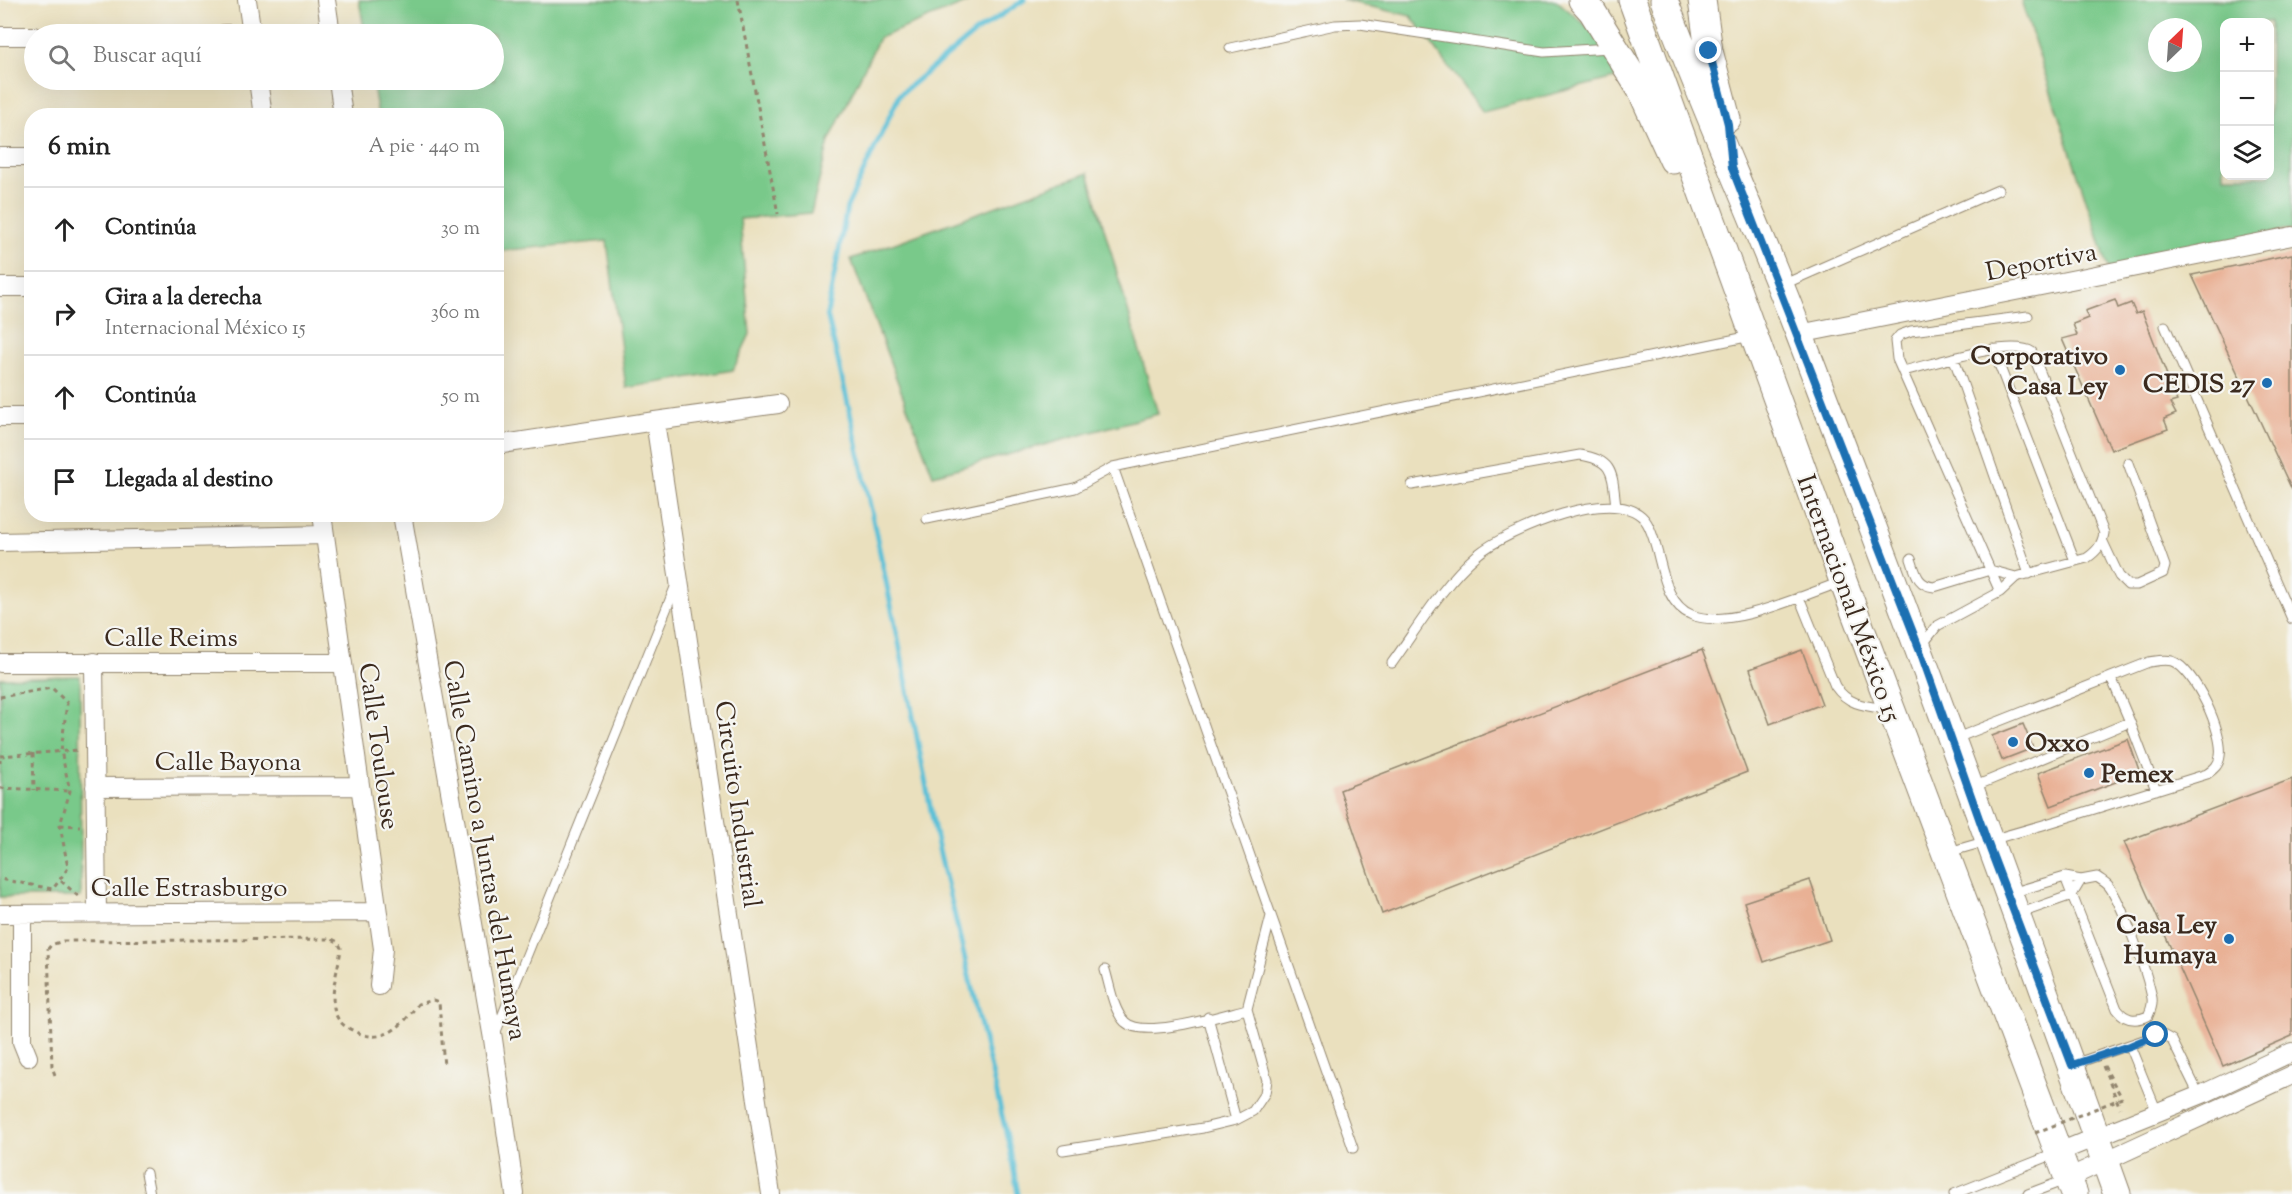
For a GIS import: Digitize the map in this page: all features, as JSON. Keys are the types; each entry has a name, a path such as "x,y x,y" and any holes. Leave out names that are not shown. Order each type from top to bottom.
{"main road":[{"path":"1582,0 1616,48 1641,90 1710,240 1729,269"},
{"name":"Internacional México 15","path":"1632,0 1843,581 2071,1186"},
{"name":"Internacional México 15","path":"1664,0 1799,334 1919,648 1968,789 2072,1065 2117,1194"},
{"path":"1702,0 1709,51 1728,124 1732,168"}],"street":[{"path":"246,0 250,24"},
{"path":"326,0 330,24"},
{"path":"0,36 24,36"},
{"path":"259,90 262,108"},
{"path":"339,90 342,108"},
{"path":"0,157 24,157"},
{"name":"Deportiva","path":"1799,334 2292,237"},
{"path":"0,287 24,287"},
{"path":"504,444 778,404"},
{"path":"0,417 24,417"},
{"name":"Circuito Industrial","path":"655,421 771,1194"},
{"name":"Calle Toulouse","path":"323,522 383,950 379,986"},
{"name":"Calle Camino a Juntas del Humaya","path":"403,522 493,1039 515,1194"},
{"path":"0,542 325,535"},
{"path":"94,662 97,913"},
{"name":"Calle Reims","path":"0,663 343,663"},
{"name":"Calle Bayona","path":"96,787 360,786"},
{"name":"Calle Estrasburgo","path":"0,914 378,912"},
{"path":"22,914 22,1042 28,1057"},
{"path":"2071,1186 2099,1142 2157,1112 2292,1052"},
{"path":"2059,1152 2099,1142 2292,1075"}],"lane":[{"path":"1230,48 1335,26 1360,24 1544,52 1616,48"},
{"path":"1779,286 1998,190"},
{"path":"2000,592 1903,371 1894,341 1900,335 2028,316"},
{"path":"2165,326 2292,619"},
{"path":"927,519 1075,488 1113,467 1753,335"},
{"path":"1903,371 2008,346 2026,348 2032,352 2096,511 2104,533 2103,542 2119,576 2128,585 2137,585 2163,573 2165,566 2128,463"},
{"path":"1993,349 2075,561"},
{"path":"1954,359 2029,574"},
{"path":"1412,485 1580,455 1596,457 1605,463 1612,474 1616,506"},
{"path":"1113,467 1353,1148"},
{"path":"1392,663 1448,588 1477,555 1507,535 1552,518 1600,506 1616,506 1638,513 1647,524 1670,592 1683,610 1694,616 1715,620 1734,618 1843,581"},
{"path":"1911,560 1918,580 1925,586 1934,586 1990,570 2016,577 2029,574 2087,558 2103,542"},
{"path":"493,1039 679,576"},
{"path":"1919,648 1937,626 2000,592 2016,577"},
{"path":"1799,597 1835,686 1842,696 1862,706 1891,710"},
{"path":"1946,852 2207,774 2216,767 2220,758 2217,726 2194,683 2184,669 2171,661 2149,662 1952,740"},
{"path":"2111,677 2156,790"},
{"path":"1968,789 2130,722"},
{"path":"2011,905 2065,877 2081,880 2097,877 2107,884 2115,896 2152,999 2152,1008 2148,1016 2132,1020 2122,1016 2117,1009 2065,877"},
{"path":"2011,905 2072,895 2081,880"},
{"path":"1062,1150 1203,1128 1236,1120 1253,1111 1265,1093 1267,1080 1247,1009 1271,916"},
{"path":"1105,970 1115,1004 1125,1022 1134,1027 1160,1028 1247,1009"},
{"path":"1208,1017 1236,1120"},
{"path":"2072,1065 2156,1035 2168,1036 2199,1095"},
{"path":"2130,1046 2157,1112"},
{"path":"1954,1194 2059,1152"},
{"path":"146,1173 150,1194"},
{"path":"2028,1194 2071,1186"}],"path":[{"path":"738,0 778,214"},
{"path":"0,697 52,688 67,703 61,751 70,791 60,825 68,868 62,881 53,889 0,879"},
{"path":"0,760 33,753 95,749"},
{"path":"33,753 34,790"},
{"path":"0,789 70,791"},
{"path":"55,1075 52,1067 48,949 51,945 63,941 332,939 338,942 341,948 333,995 335,1013 340,1023 362,1035 375,1038 403,1025 418,1004 433,1000 439,1002 444,1067"},
{"path":"2035,1133 2122,1098 2101,1062 2121,1111 2099,1142"}],"green space":[{"path":"359,0 973,0 879,38 829,141 811,213 740,219 750,334 733,370 626,388 607,241 504,250 504,108 377,108 374,90 504,90 504,24 363,24"},
{"path":"1342,0 1556,0 1594,32 1618,77 1483,112 1411,16"},
{"path":"2021,0 2292,0 2292,229 2109,270"},
{"path":"1088,173 1158,414 933,475 851,259"},
{"path":"80,676 81,897 0,897 0,678"}],"building":[{"name":"CEDIS 27","path":"2292,254 2292,490 2192,275"},
{"name":"Corporativo Casa Ley","path":"2115,300 2118,308 2131,303 2136,314 2142,311 2177,401 2170,403 2176,414 2164,419 2168,429 2111,450 2062,339 2077,335 2073,324 2088,318 2085,311"},
{"path":"1702,650 1747,772 1382,914 1340,790"},
{"path":"1802,650 1822,704 1770,724 1750,669"},
{"name":"Oxxo","path":"2023,724 2033,748 2002,760 1992,736"},
{"name":"Pemex","path":"2128,739 2140,773 2051,806 2038,773"},
{"name":"Casa Ley Humaya","path":"2292,779 2292,1036 2223,1066 2124,842"},
{"path":"1810,880 1830,940 1764,962 1744,902"}],"waterway":[{"path":"1018,1194 1010,1149 936,837 898,638 827,314 847,207 900,94 976,32 1024,0"}],"place":[{"name":"Corporativo Casa Ley","path":"2120,370"},
{"name":"CEDIS 27","path":"2267,383"},
{"name":"Oxxo","path":"2013,742"},
{"name":"Pemex","path":"2089,773"},
{"name":"Casa Ley Humaya","path":"2229,939"}],"route":[{"path":"1709,51 1728,124 1732,168 1799,334 1919,648 1987,841 2072,1065 2156,1035"}]}
